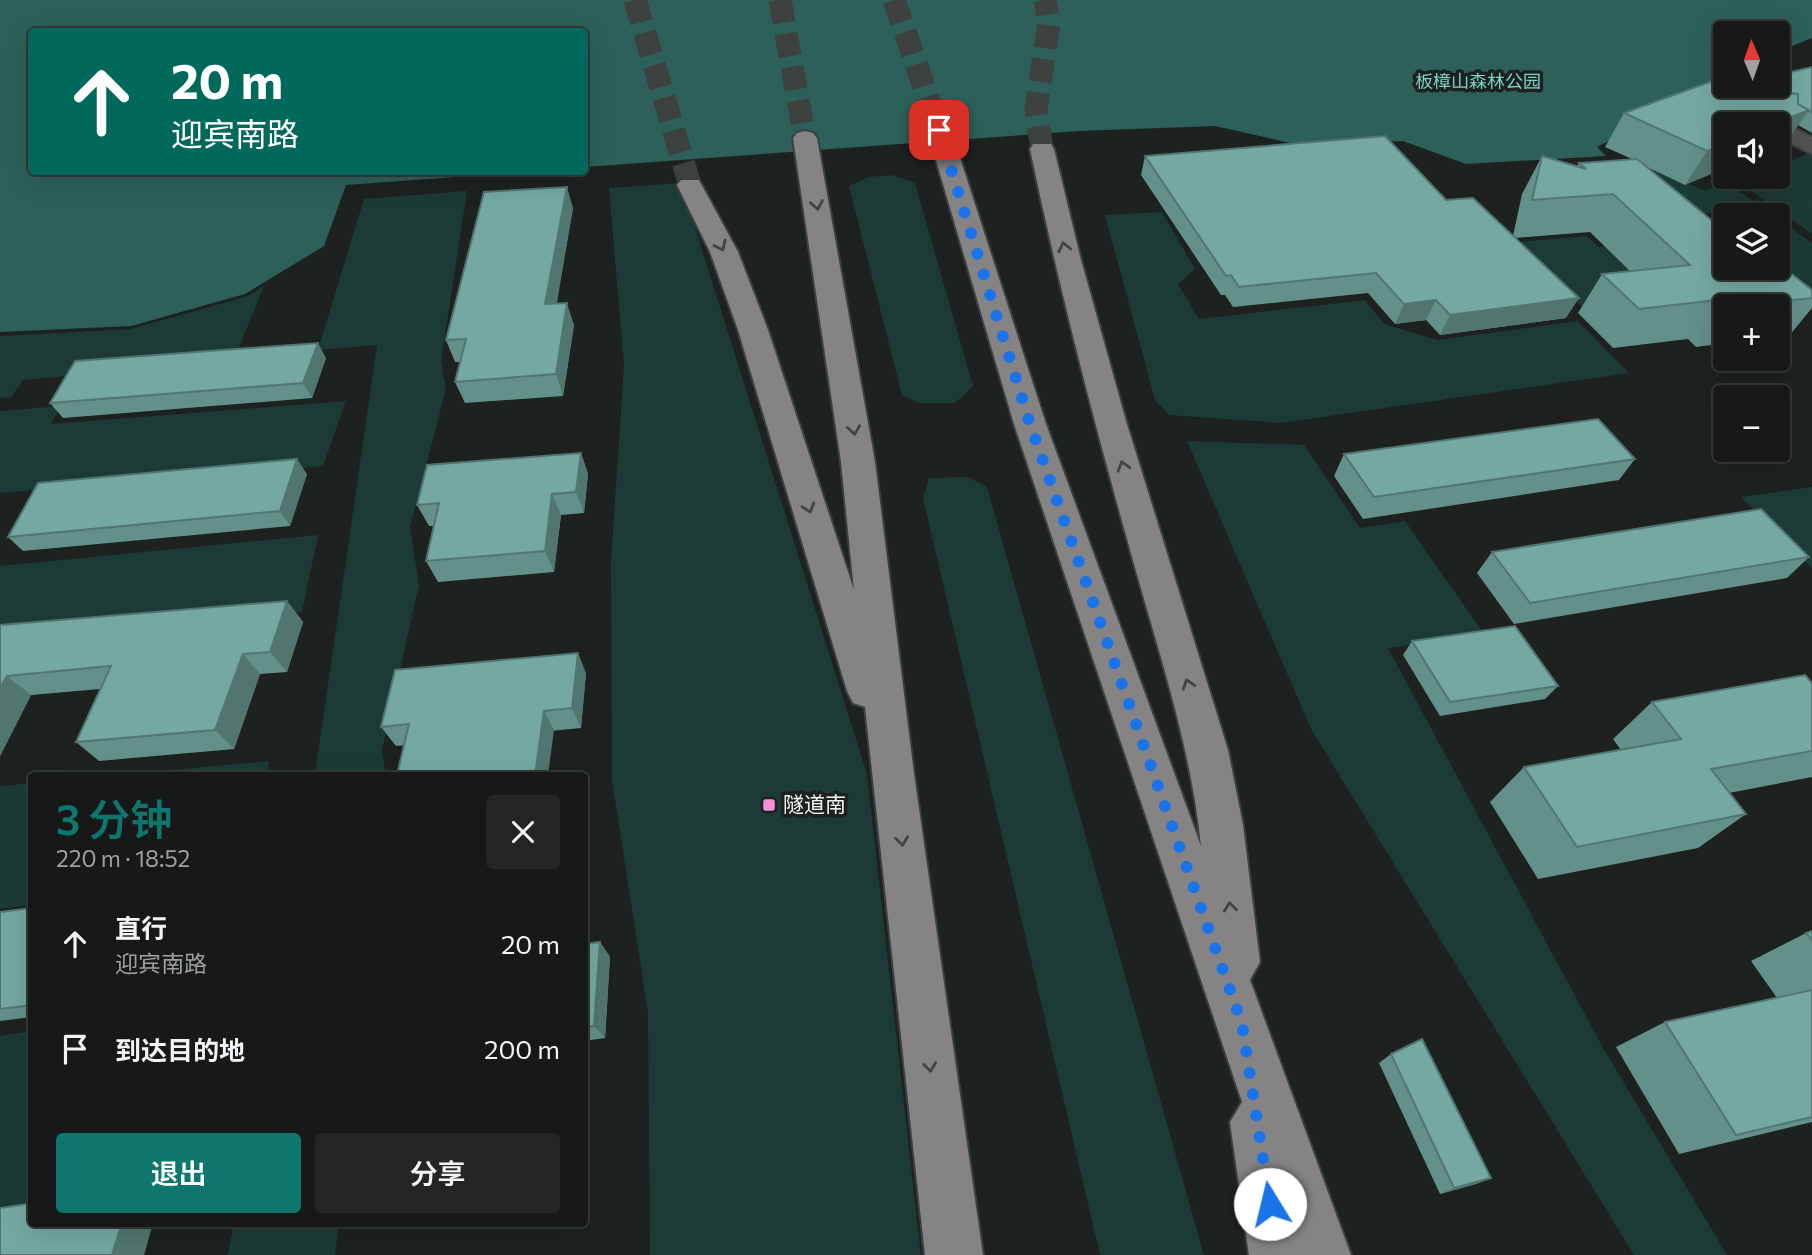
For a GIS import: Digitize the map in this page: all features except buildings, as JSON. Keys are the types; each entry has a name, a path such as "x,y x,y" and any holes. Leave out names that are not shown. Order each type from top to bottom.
{"main road":[{"path":"939,130 1034,436 1322,1255"},
{"path":"805,138 858,462 893,774 954,1255"},
{"path":"1042,149 1110,421 1207,750 1221,825 1242,1024 1278,1255"},
{"path":"690,185 724,252 753,330 893,774"}],"street":[{"path":"1790,134 1812,147"}],"shaded area":[{"path":"1808,153 1812,156 1812,234 1790,218 1790,203 1768,203 1748,189 1790,189 1790,161"},
{"path":"1650,165 1705,191 1713,188 1736,189 1757,203 1713,203 1713,212 1686,216 1631,170"},
{"path":"892,175 915,183 973,386 955,403 919,403 902,395 849,186 868,177"},
{"path":"681,183 867,774 921,1255 650,1255 648,1013 612,780 611,562 624,366 609,188"},
{"path":"467,191 441,361 446,389 410,527 419,585 382,750 386,772 315,772 377,345 318,350 364,199"},
{"path":"1162,212 1195,269 1178,284 1199,319 1365,300 1384,324 1437,340 1578,321 1629,373 1281,423 1169,415 1155,400 1105,215"},
{"path":"1790,227 1812,243 1812,299 1790,279"},
{"path":"1587,236 1599,247 1686,239 1583,308 1519,242"},
{"path":"264,286 233,362 23,380 11,397 0,398 0,336 131,329 248,296"},
{"path":"346,401 323,466 0,493 0,411 61,406 51,424"},
{"path":"1187,441 1304,445 1360,528 1405,521 1484,634 1388,648 1602,1046 1727,1255 1634,1255 1311,729"},
{"path":"968,477 987,487 1204,1255 1100,1255 923,498 929,478"},
{"path":"1812,487 1812,568 1741,497"},
{"path":"318,535 302,612 0,639 0,566"},
{"path":"269,761 267,772 150,772"},
{"path":"28,783 28,905 0,909 0,786"},
{"path":"28,1031 28,1202 0,1206 0,1036"},
{"path":"233,1227 338,1227 335,1255 228,1255"}],"green space":[{"name":"板樟山森林公园","path":"0,0 1812,0 1812,38 1790,47 1790,21 1713,21 1713,85 1597,147 1606,156 1466,164 1403,141 1295,144 1215,126 1079,131 588,167 588,28 28,28 28,175 484,175 346,185 324,246 245,294 131,326 0,332"}],"tunnel":[{"path":"635,0 690,185"},
{"path":"780,0 805,138"},
{"path":"894,0 939,130"},
{"path":"1042,149 1036,109 1049,23 1045,0"}],"place":[{"name":"隧道南","path":"769,805"}],"route":[{"path":"939,130 1030,424 1242,1024 1270,1204"}]}
